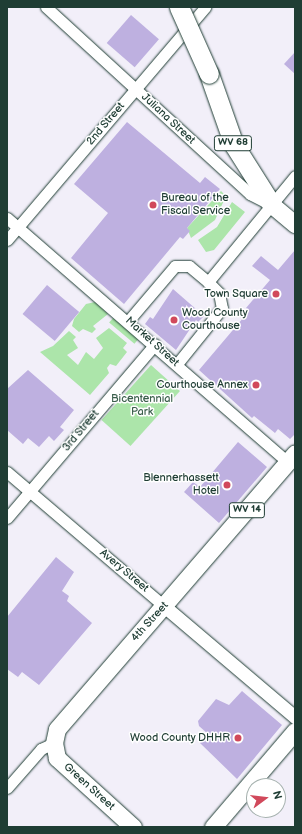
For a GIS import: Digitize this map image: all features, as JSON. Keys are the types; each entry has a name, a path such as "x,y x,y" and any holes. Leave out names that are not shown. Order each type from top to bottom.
{"highway":[{"name":"WV 68","path":"179,7 209,74 234,145 272,205"}],"main road":[{"name":"Juliana Street","path":"272,205 295,224"},
{"name":"4th Street","path":"54,743 57,729 293,461"},
{"path":"213,827 295,731"},
{"name":"Green Street","path":"54,743 57,758 133,827"}],"street":[{"name":"Juliana Street","path":"46,7 250,194 272,205"},
{"name":"2nd Street","path":"7,240 205,7"},
{"path":"208,282 295,176"},
{"name":"Market Street","path":"7,218 293,461"},
{"path":"128,320 175,266 189,266 208,282 219,293 222,308 177,364"},
{"name":"3rd Street","path":"7,518 155,344"},
{"name":"Avery Street","path":"7,472 295,717"},
{"path":"7,788 41,749 54,743"}],"green space":[{"path":"221,191 226,196 215,220 191,238 187,228"},
{"path":"232,202 245,212 214,250 206,252 198,240 217,227"},
{"path":"95,302 108,314 93,326 96,329 92,333 83,329 79,332 72,326 74,319 86,304"},
{"path":"113,318 138,339 134,344 109,323"},
{"path":"109,328 127,343 123,348 127,352 116,366 110,364 107,368 109,373 90,395 40,352 53,346 69,331 76,337 73,340 78,348 67,355 78,365 86,352 94,359 103,348 96,338"},
{"name":"Bicentennial Park","path":"151,365 180,391 130,446 101,420"}],"building":[{"path":"131,15 159,39 135,67 107,43"},
{"path":"295,52 295,74 284,64"},
{"name":"Bureau of the Fiscal Service","path":"127,122 200,183 205,177 220,189 187,228 190,231 183,239 180,237 124,304 71,258 108,213 74,184"},
{"name":"Courthouse Annex","path":"295,250 295,434 290,439 278,429 275,433 254,416 252,418 199,370 249,311 246,308 270,280 252,266 261,256 278,270"},
{"path":"47,285 79,312 55,341 23,314"},
{"name":"Wood County Courthouse","path":"173,289 204,316 198,322 196,320 176,350 145,324 150,317 153,319"},
{"path":"28,370 74,410 60,427 64,430 54,441 49,436 39,447 28,438 23,444 7,430 7,389"},
{"name":"Blennerhassett Hotel","path":"238,442 267,467 219,523 184,492 193,482 200,487"},
{"path":"56,557 74,572 62,591 69,596 67,601 92,623 39,685 22,672 18,677 7,669 7,617"},
{"name":"Wood County DHHR","path":"242,691 282,725 237,779 200,743 208,734 199,726 198,721 216,699 229,705"}],"place":[{"name":"Bureau of the Fiscal Service","path":"153,205"},
{"name":"Town Square","path":"276,294"},
{"name":"Wood County Courthouse","path":"174,320"},
{"name":"Courthouse Annex","path":"256,385"},
{"name":"Blennerhassett Hotel","path":"227,485"},
{"name":"Wood County DHHR","path":"238,738"}]}
